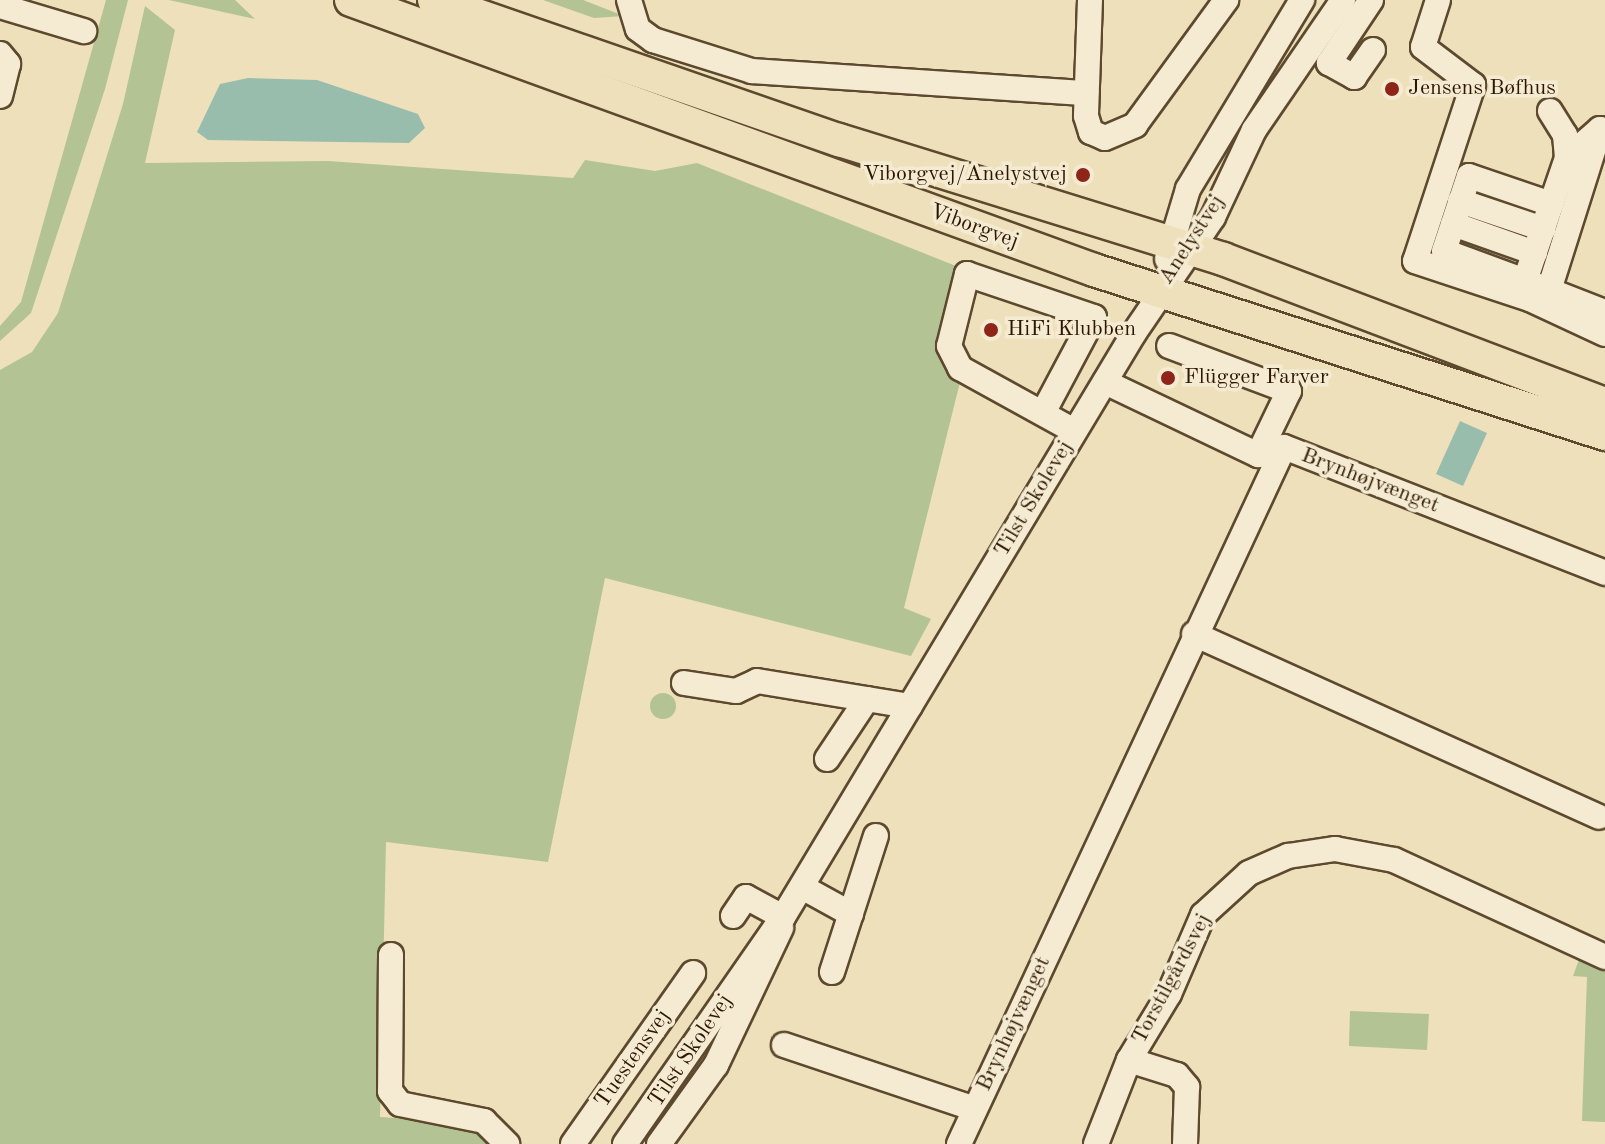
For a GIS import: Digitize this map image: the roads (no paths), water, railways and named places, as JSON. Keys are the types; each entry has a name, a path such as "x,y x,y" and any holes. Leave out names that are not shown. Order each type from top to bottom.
{"main road":[{"name":"Viborgvej","path":"351,0 1159,292 1605,434"},
{"name":"Viborgvej","path":"434,0 839,140 1181,244 1605,404"}],"street":[{"path":"629,0 638,29 653,40 752,71 1086,93"},
{"path":"1090,0 1086,93 1091,132 1105,138 1130,131 1226,0"},
{"name":"Anelystvej","path":"1181,244 1188,189 1302,0"},
{"name":"Anelystvej","path":"1159,292 1181,244 1343,0"},
{"path":"1371,0 1329,63 1354,77 1373,50"},
{"path":"1438,0 1423,47 1473,85 1415,261 1530,299 1605,334"},
{"path":"0,6 84,31"},
{"path":"0,54 8,64 0,96"},
{"path":"1525,281 1567,158 1565,135 1550,111"},
{"path":"1567,158 1603,122"},
{"path":"1549,290 1603,122"},
{"path":"1551,204 1469,176 1444,251 1605,312"},
{"path":"1457,212 1543,229"},
{"path":"1457,212 1535,253"},
{"path":"1045,409 1094,317 967,274 949,346 960,368 1045,409 1074,431"},
{"name":"Tilst Skolevej","path":"625,1144 643,1123 802,887 1159,292"},
{"path":"1105,382 1258,455 1289,391 1169,346"},
{"name":"Brynhøjvænget","path":"959,1144 1194,634 1284,447 1605,573"},
{"path":"1194,634 1599,817"},
{"path":"684,683 736,691 757,681 910,706"},
{"path":"827,759 867,699"},
{"path":"832,972 876,836"},
{"name":"Torstilgårdsvej","path":"1096,1144 1129,1060 1169,994 1203,915 1249,873 1288,856 1335,849 1394,860 1605,957"},
{"path":"802,887 851,914"},
{"path":"733,916 746,897 783,917"},
{"name":"Tilst Skolevej","path":"667,1141 716,1065 775,951 783,917"},
{"path":"391,955 390,1091 400,1104 484,1121 507,1144"},
{"name":"Tuestensvej","path":"573,1144 693,973"},
{"name":"Brynhøjvænget","path":"784,1045 975,1109"},
{"path":"1129,1060 1177,1075 1187,1087 1185,1144"},
{"path":"643,1123 667,1141"}],"place":[{"name":"Jensens Bøfhus","path":"1392,89"},
{"name":"Viborgvej/Anelystvej","path":"1083,175"},
{"name":"HiFi Klubben","path":"991,330"},
{"name":"Flügger Farver","path":"1168,378"}]}
